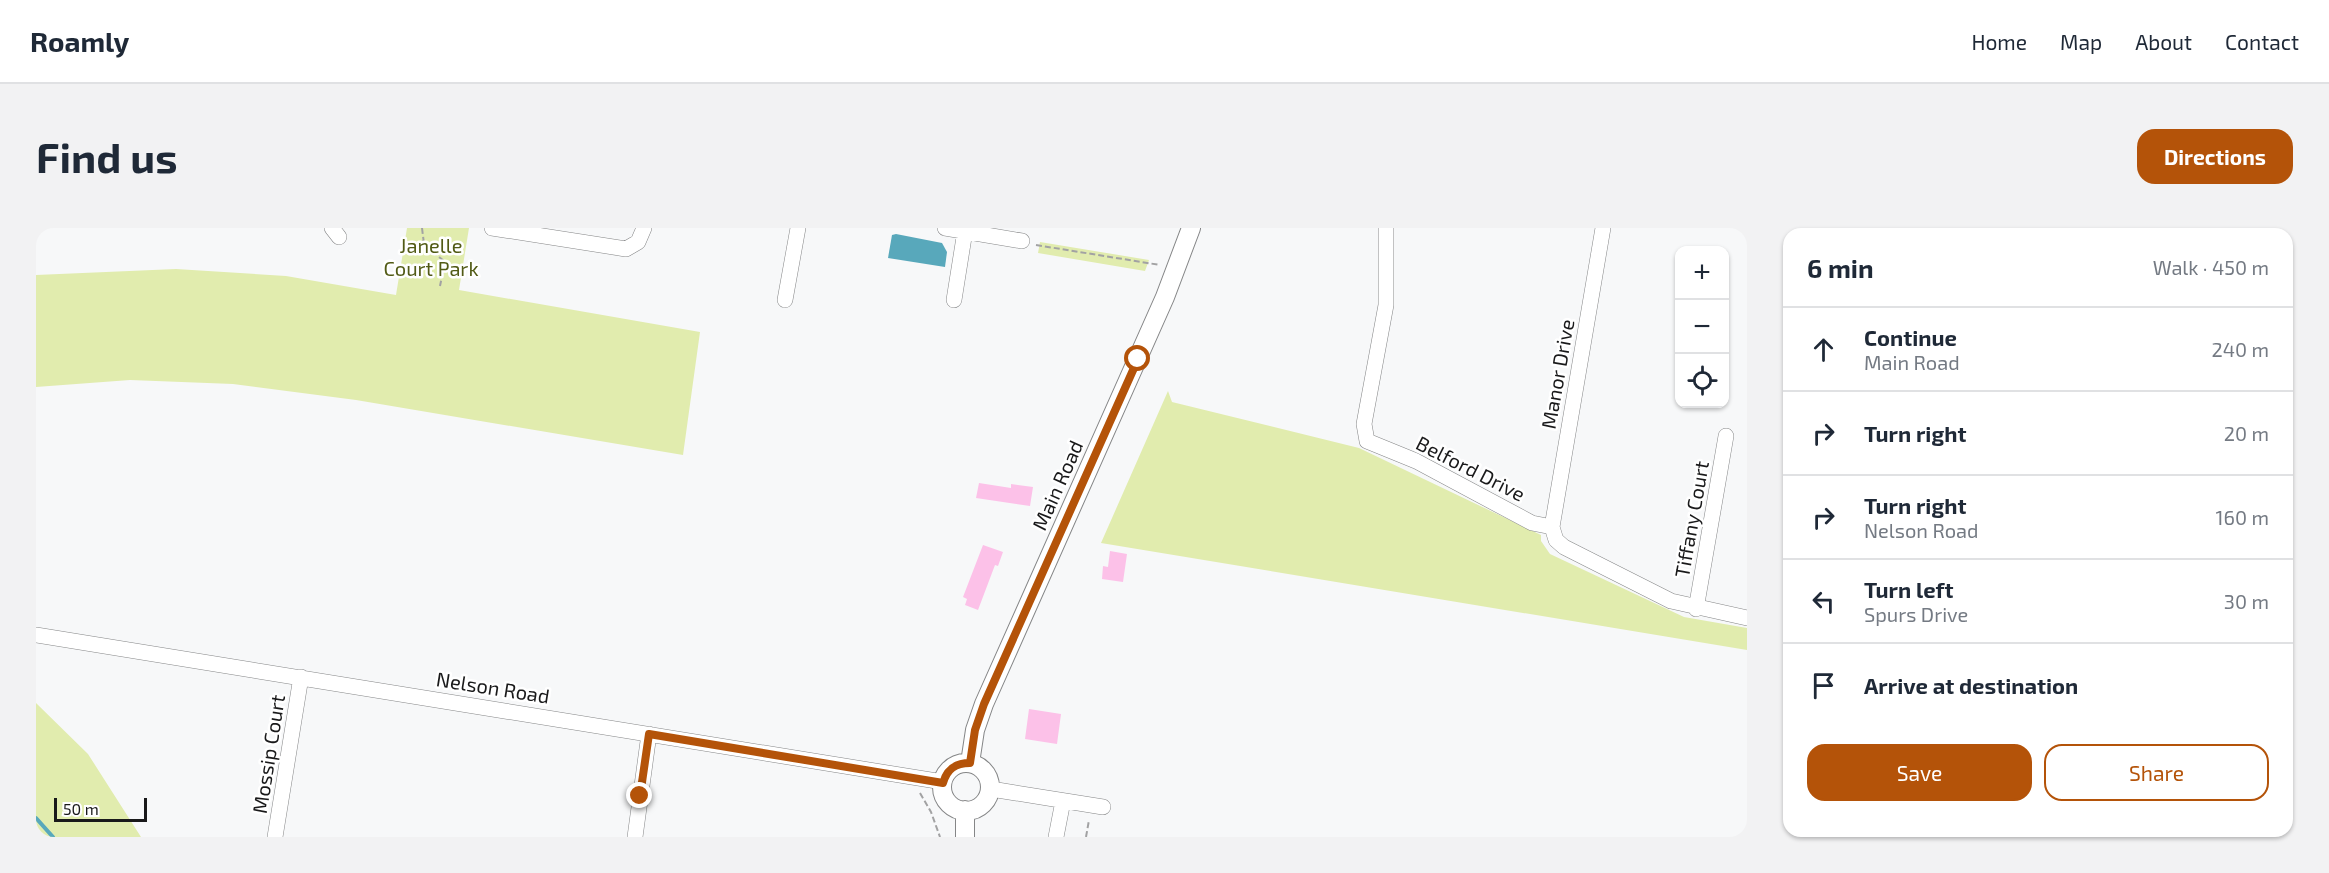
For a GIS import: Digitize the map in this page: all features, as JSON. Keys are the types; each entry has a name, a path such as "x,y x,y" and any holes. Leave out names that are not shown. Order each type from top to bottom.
{"main road":[{"name":"Main Road","path":"970,763 975,730 984,704 1166,297 1191,228"},
{"path":"962,763 970,763 983,769 988,775 991,789 985,803 972,810 965,810 957,809 945,798 943,783 949,770 962,763"},
{"path":"964,837 965,810"}],"street":[{"path":"492,228 626,249 638,242 644,228"},
{"path":"785,300 798,228"},
{"path":"945,228 1022,241"},
{"name":"Belford Drive","path":"1386,228 1386,305 1364,424 1367,441 1416,461 1532,523 1552,527"},
{"name":"Manor Drive","path":"1552,527 1603,228"},
{"path":"954,300 965,231"},
{"name":"Tiffany Court","path":"1696,609 1726,436"},
{"path":"1552,527 1556,540 1564,547 1671,601 1696,609 1747,618"},
{"name":"Nelson Road","path":"36,635 943,783"},
{"name":"Mossip Court","path":"275,837 301,677"},
{"path":"635,837 649,734"},
{"path":"991,789 1103,807"},
{"path":"1056,837 1063,801"}],"path":[{"path":"422,228 424,244 445,262 440,286"},
{"path":"1022,241 1161,265"},
{"path":"920,793 931,812 940,837"},
{"path":"1086,837 1089,820"}],"green space":[{"name":"Janelle Court Park","path":"407,228 469,228 459,290 700,332 683,455 356,400 233,384 130,380 36,387 36,275 176,269 286,276 396,295"},
{"path":"1040,242 1149,260 1145,271 1038,253"},
{"path":"1168,391 1172,402 1359,448 1541,535 1541,541 1550,554 1684,617 1747,628 1747,650 1101,543"},
{"path":"36,703 88,754 141,837 36,837"}],"water":[{"path":"892,235 942,243 947,252 945,267 888,258"}],"building":[{"path":"979,483 1011,488 1011,484 1033,487 1030,506 976,498"},
{"path":"983,545 1003,552 998,566 995,565 978,610 965,605 967,599 963,597"},
{"path":"1110,551 1127,554 1123,582 1102,579 1103,566 1108,567"},
{"path":"1029,709 1061,714 1057,744 1025,739"}],"waterway":[{"path":"36,818 53,837"}],"route":[{"path":"640,796 649,734 906,775 943,783 949,770 955,765 970,763 975,730 984,704 1138,359"}]}
